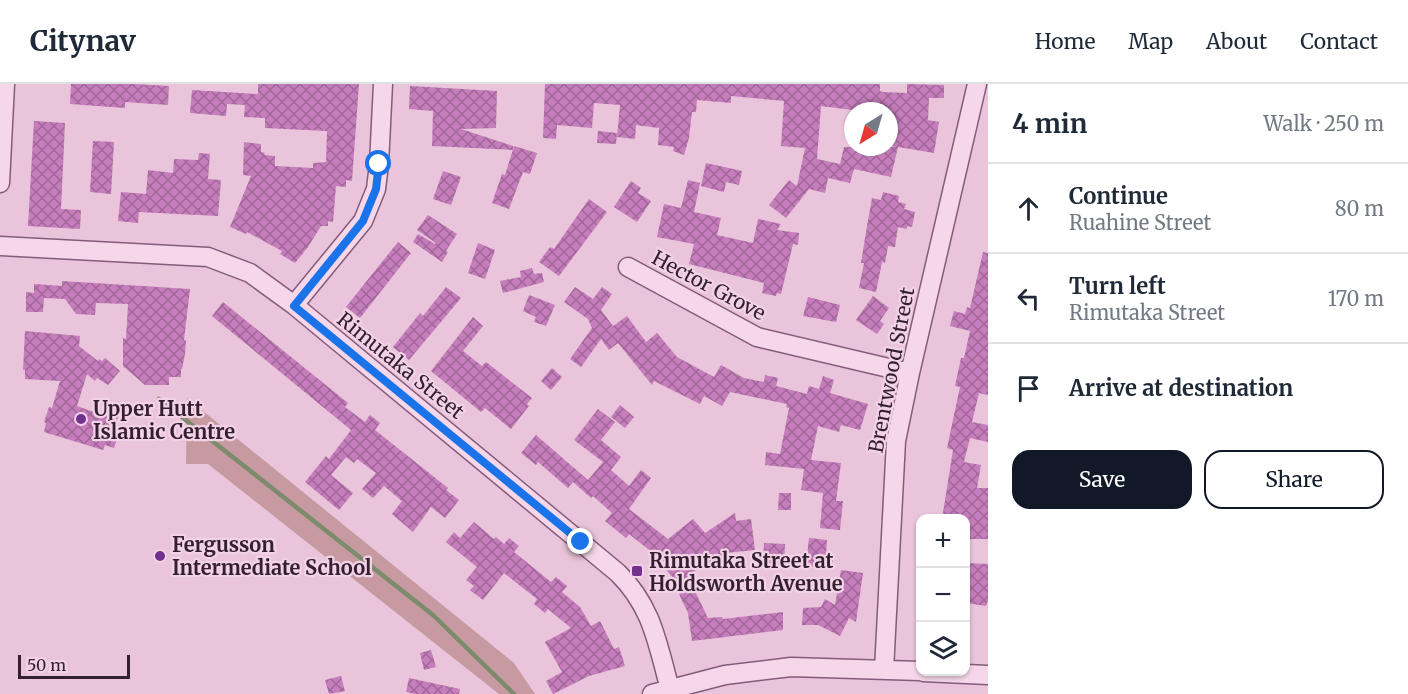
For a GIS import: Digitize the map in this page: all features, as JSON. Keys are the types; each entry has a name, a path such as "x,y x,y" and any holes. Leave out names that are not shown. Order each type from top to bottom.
{"street":[{"path":"0,183 5,84"},
{"path":"294,306 363,221 376,189 383,84"},
{"name":"Brentwood Street","path":"884,669 896,441 977,84"},
{"name":"Rimutaka Street","path":"0,246 208,257 250,273 294,306 622,577 636,592 648,613 661,692"},
{"name":"Hector Grove","path":"628,267 757,337 910,373"},
{"path":"661,692 725,675 791,667 916,671"},
{"path":"970,674 988,675"}],"shaded area":[{"path":"187,398 514,663 535,694 499,694 208,464 186,464"}],"building":[{"path":"71,84 169,86 168,105 125,102 125,108 70,104"},
{"path":"258,84 359,84 352,181 346,180 346,187 336,186 333,222 328,221 328,226 321,226 295,263 280,254 282,251 247,232 246,234 230,227 251,176 243,175 244,142 261,144 261,152 265,153 264,155 275,156 275,166 313,168 313,163 326,162 327,131 265,128 265,118 244,117 245,105 227,104 226,116 190,113 192,90 258,94"},
{"path":"545,84 880,84 880,91 883,92 907,93 907,84 944,85 944,98 929,98 928,120 939,122 934,153 898,147 898,102 844,102 844,109 821,106 817,159 840,164 844,147 844,156 896,156 891,177 854,169 850,183 828,178 825,193 809,189 786,218 769,205 789,180 797,186 805,148 781,146 784,101 731,96 731,103 697,100 696,112 692,112 689,138 684,155 673,151 674,147 658,145 659,128 636,125 635,139 617,137 620,105 594,103 592,128 557,125 556,139 543,138"},
{"path":"410,86 497,91 496,128 461,129 513,146 513,150 432,146 433,111 409,109"},
{"path":"34,121 65,123 61,209 81,210 80,229 28,226"},
{"path":"598,131 617,133 616,144 597,143"},
{"path":"93,141 114,142 111,194 90,192"},
{"path":"514,146 537,153 530,174 523,172 509,209 492,203 502,174 505,175"},
{"path":"199,153 210,154 208,179 221,180 218,216 139,212 138,223 118,221 121,192 146,194 148,170 173,173 174,159 198,160"},
{"path":"706,163 742,171 739,185 726,182 724,192 701,186"},
{"path":"443,171 461,177 451,205 433,199"},
{"path":"688,180 700,183 694,212 721,218 717,235 753,243 758,219 781,224 777,230 799,233 798,245 793,244 781,294 777,293 776,296 762,293 764,283 689,264 694,244 657,237 664,204 681,208"},
{"path":"631,181 641,188 638,193 651,201 637,222 614,207"},
{"path":"883,192 899,196 898,202 906,204 904,209 915,212 912,227 907,226 907,229 898,227 895,247 888,246 876,292 859,288 872,198 881,200"},
{"path":"589,199 607,212 559,276 539,262 550,247 554,249"},
{"path":"428,215 457,234 442,262 413,242 418,234 436,243 417,230"},
{"path":"398,242 411,253 360,318 346,307"},
{"path":"478,243 495,250 485,279 468,273"},
{"path":"983,252 988,253 988,395 979,393 972,422 988,425 988,442 970,438 964,462 981,465 977,488 988,488 988,539 970,539 970,514 943,514 953,450 947,448 960,387 955,386 970,331 950,326 954,311 965,314 967,307 970,308"},
{"path":"532,268 534,274 542,273 544,282 503,293 500,281 521,277 520,271"},
{"path":"62,281 190,289 181,377 169,377 169,385 145,385 123,366 123,338 126,339 128,304 96,303 95,315 76,314 65,299 44,298 43,312 26,312 26,292 34,293 34,284 62,286"},
{"path":"446,287 461,298 409,360 393,347 420,313 423,316"},
{"path":"575,287 593,299 602,287 612,294 601,310 613,326 627,316 646,342 657,333 677,357 714,377 721,365 744,378 764,382 765,375 778,378 776,386 807,394 809,386 819,389 823,376 834,380 830,393 868,404 860,430 841,425 839,432 818,426 811,460 841,463 836,501 843,501 840,530 820,528 823,493 801,490 804,469 765,465 766,452 780,454 789,408 786,407 787,404 730,392 722,406 704,396 700,404 654,381 652,385 618,343 609,350 601,339 581,367 570,359 592,328 588,319 564,302"},
{"path":"529,295 555,305 546,326 534,322 536,317 523,311"},
{"path":"873,296 889,308 880,321 884,324 877,334 856,320"},
{"path":"808,297 840,305 836,322 803,316"},
{"path":"223,302 348,403 345,407 365,422 370,415 380,423 375,430 448,488 446,490 459,500 445,518 431,507 413,532 392,514 402,501 384,486 373,498 362,489 376,473 357,459 354,463 346,457 331,475 353,493 339,510 305,482 326,456 329,459 351,430 212,316"},
{"path":"473,317 483,326 463,351 482,366 486,362 532,398 527,404 529,406 511,429 485,408 481,412 431,371"},
{"path":"25,331 80,336 79,346 98,361 105,358 120,371 108,385 97,378 95,381 87,374 77,406 105,416 106,413 118,417 114,428 120,430 114,448 105,445 103,450 44,432 46,423 44,422 49,407 52,408 60,381 25,379 25,370 23,370"},
{"path":"552,368 562,377 551,390 541,381"},
{"path":"620,405 634,417 625,428 611,417"},
{"path":"598,409 615,422 601,440 621,457 611,470 629,486 641,470 651,478 629,509 668,539 693,519 705,533 735,513 736,521 751,519 755,550 725,553 709,567 705,562 688,577 708,618 722,617 723,619 783,612 783,630 692,641 688,613 679,594 685,591 663,566 667,564 629,534 626,538 605,521 612,513 593,496 591,498 573,482 568,488 538,462 536,465 521,453 536,435 588,480 603,462 574,440"},
{"path":"779,493 791,493 791,510 778,510"},
{"path":"474,522 494,539 496,537 504,544 509,538 519,546 514,552 551,582 556,577 567,586 562,592 580,607 591,626 600,621 614,649 619,647 625,666 589,676 553,694 546,681 562,672 545,642 571,628 548,609 545,613 534,604 537,599 504,573 483,600 470,590 474,586 466,580 477,567 446,542 454,532 460,538"},
{"path":"809,538 827,540 826,556 833,557 832,568 806,566"},
{"path":"764,543 785,544 784,566 763,565"},
{"path":"970,563 988,564 986,606 970,604"},
{"path":"841,570 863,573 856,622 849,618 840,636 818,625 802,625 803,608 821,607 825,599 835,605"},
{"path":"431,650 436,667 424,670 420,653"},
{"path":"341,676 345,691 329,694 325,680"},
{"path":"409,678 460,689 459,694 406,692"}],"waterway":[{"path":"159,399 433,615 514,694"}],"place":[{"name":"Upper Hutt Islamic Centre","path":"81,419"},
{"name":"Fergusson Intermediate School","path":"160,556"},
{"name":"Rimutaka Street at Holdsworth Avenue","path":"637,571"}],"route":[{"path":"379,164 376,189 363,221 294,306 581,542"}]}
